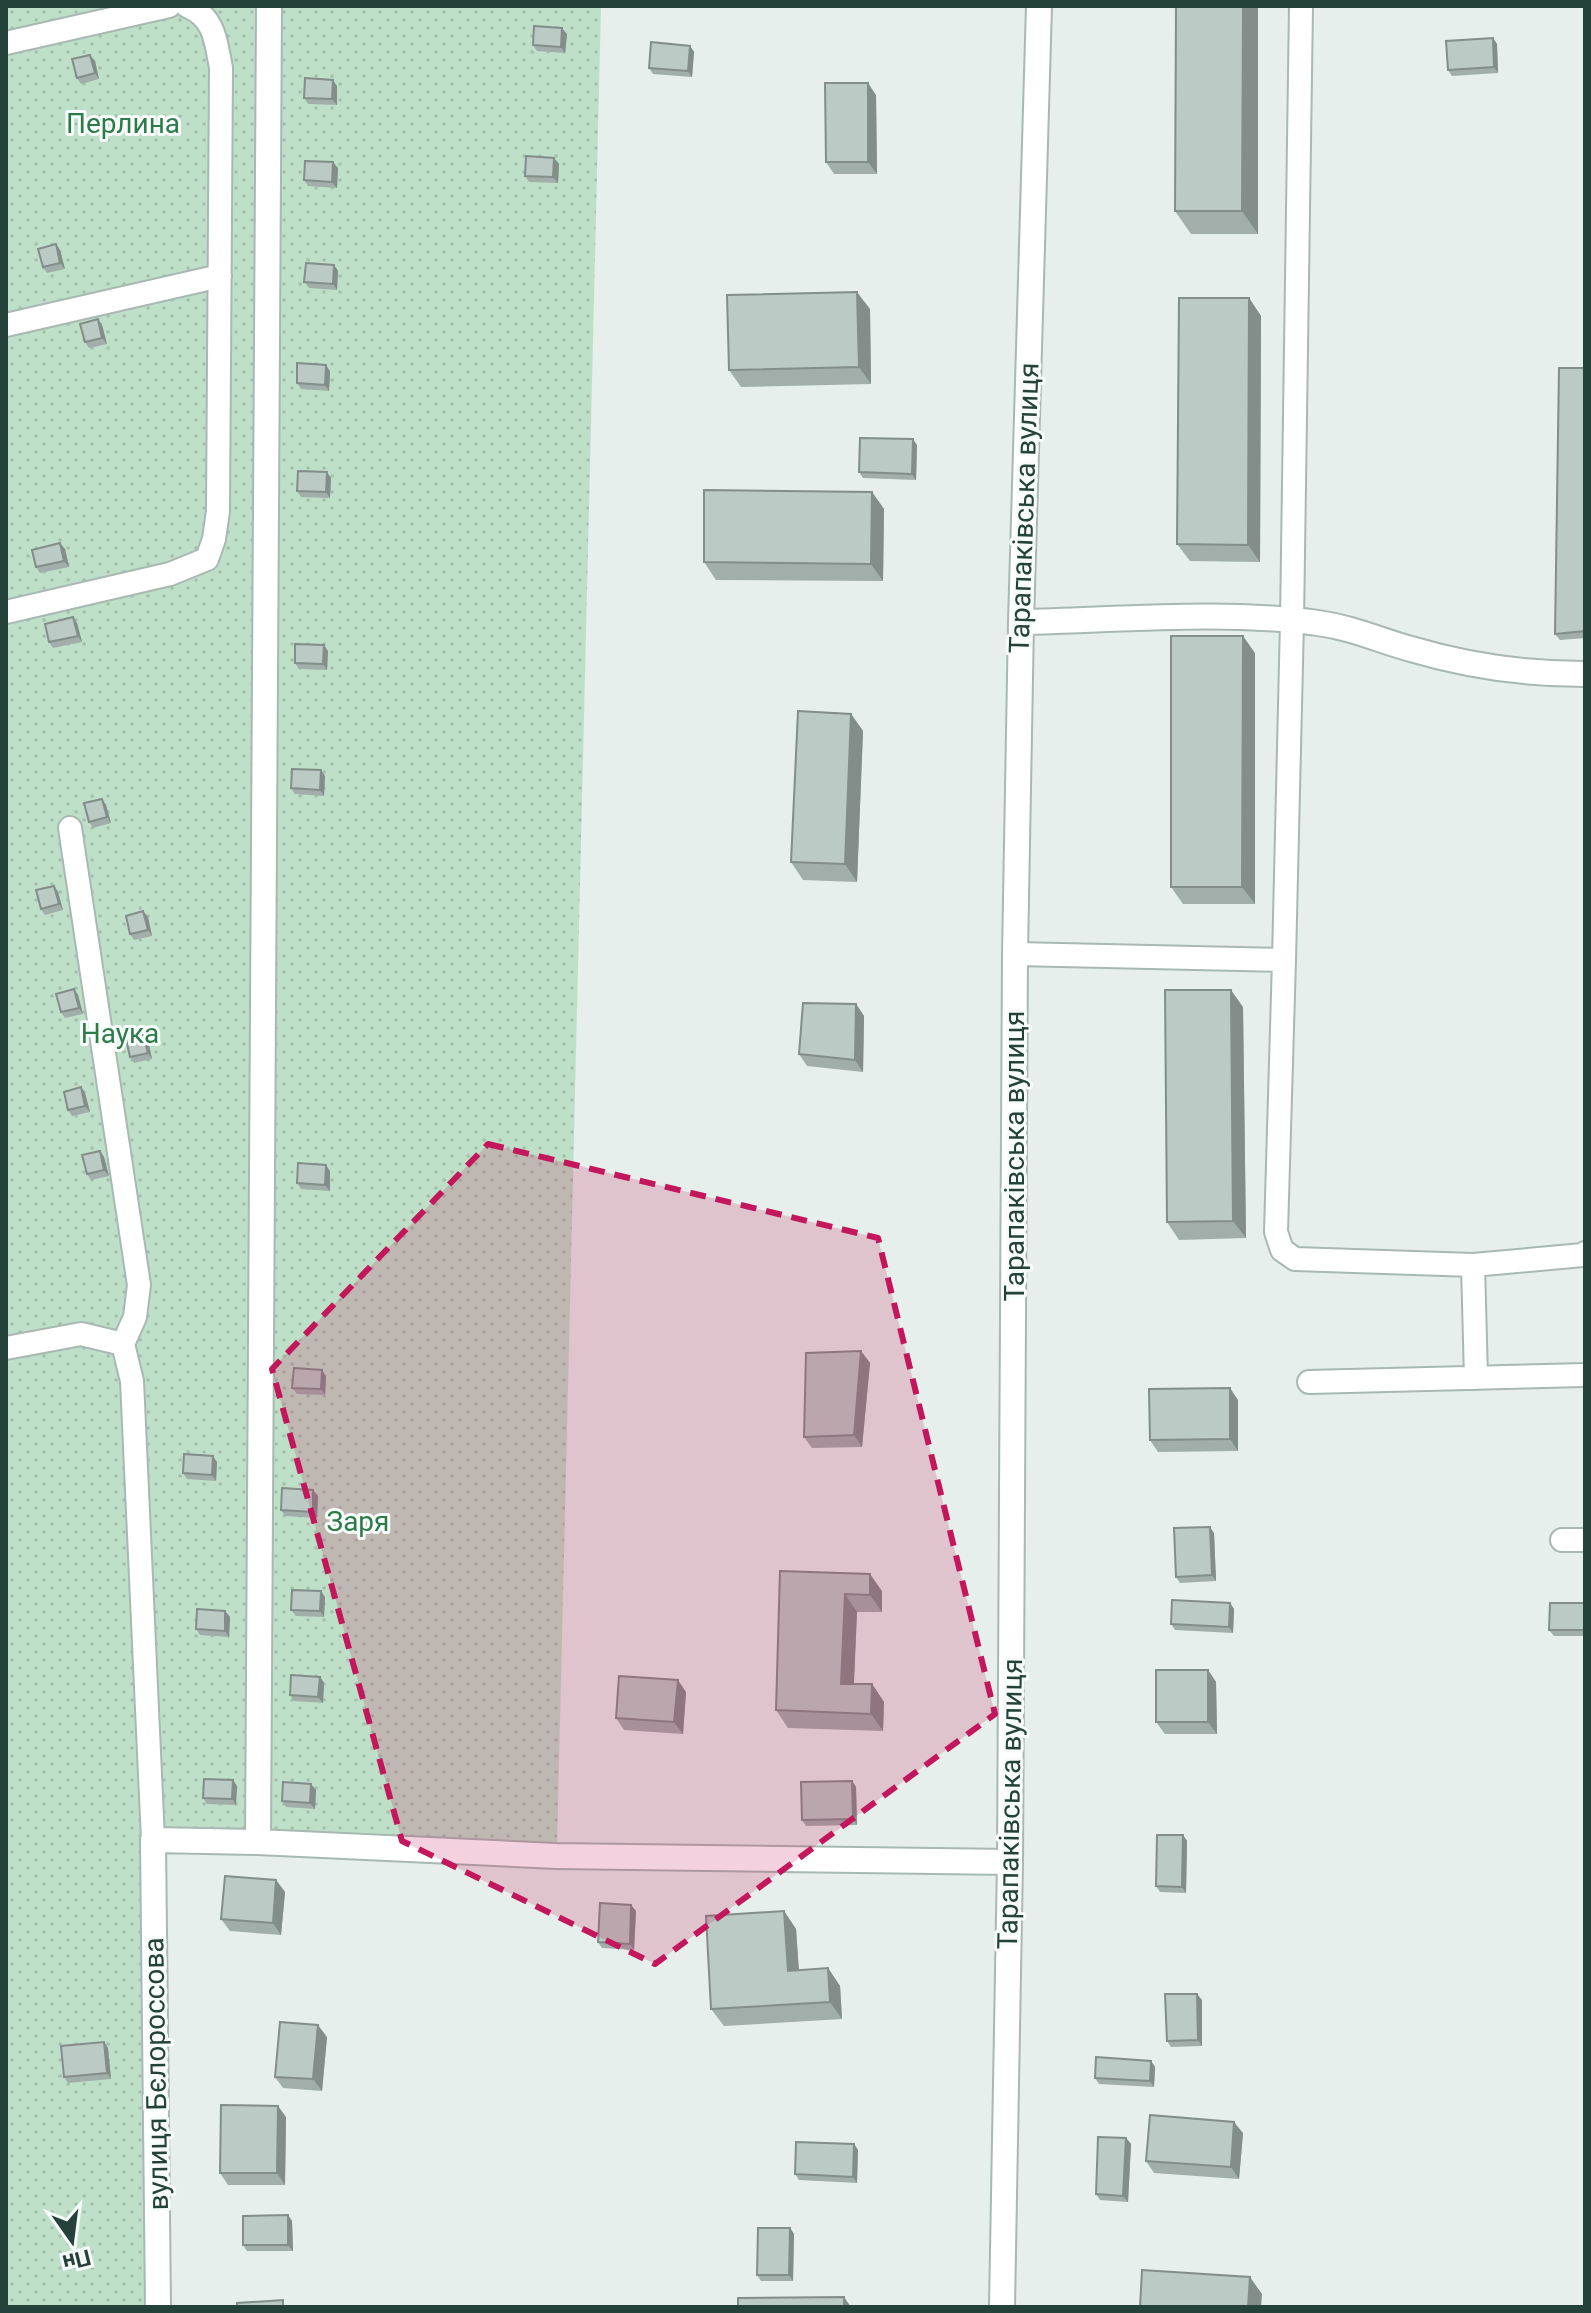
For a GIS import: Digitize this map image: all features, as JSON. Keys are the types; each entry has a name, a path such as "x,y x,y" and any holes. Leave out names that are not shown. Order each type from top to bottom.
{"street":[{"path":"258,1842 269,6"},
{"name":"Тарапаківська вулиця","path":"1002,2307 1010,1862 1015,954 1021,622 1039,6"},
{"path":"1021,622 1242,617 1292,621 1356,630 1410,649 1468,663 1543,674 1585,674"},
{"path":"153,1840 556,1856 1010,1862"},
{"name":"вулиця Бєлороссова","path":"153,1840 158,2307"}],"lane":[{"path":"6,43 169,6"},
{"path":"6,612 170,574 207,559 214,539 218,511 221,68 214,29 198,10 187,6"},
{"path":"1301,6 1292,621 1276,1232 1282,1250 1295,1259 1473,1265 1585,1253"},
{"path":"6,325 220,276"},
{"path":"70,828 139,1285 135,1317 123,1344 132,1381 153,1840"},
{"path":"1015,954 1284,960"},
{"path":"1473,1265 1476,1378"},
{"path":"6,1348 81,1334 123,1344"},
{"path":"1309,1382 1585,1375"},
{"path":"1562,1540 1585,1540"}],"highlighted area":[{"path":"488,1144 878,1238 995,1714 655,1964 402,1841 272,1369"}],"green space":[{"path":"6,6 601,6 557,1847 153,1830 158,2307 6,2307"}],"building":[{"path":"1176,6 1243,6 1242,211 1175,211"},
{"path":"534,26 562,28 561,47 533,45"},
{"path":"1493,38 1494,67 1448,70 1446,41"},
{"path":"651,42 690,46 688,71 649,68"},
{"path":"90,55 95,73 77,78 72,59"},
{"path":"305,78 333,80 332,99 304,98"},
{"path":"825,83 868,83 868,162 826,162"},
{"path":"526,156 554,158 553,177 525,176"},
{"path":"305,161 333,162 332,182 304,180"},
{"path":"56,244 60,263 43,267 38,249"},
{"path":"306,263 334,265 333,284 304,282"},
{"path":"857,292 859,367 729,370 727,295"},
{"path":"1179,298 1249,298 1248,545 1177,544"},
{"path":"98,319 102,338 85,342 80,324"},
{"path":"297,363 326,365 325,385 297,383"},
{"path":"1559,368 1585,368 1585,631 1555,634"},
{"path":"860,438 913,439 912,474 859,472"},
{"path":"298,471 327,472 326,492 297,491"},
{"path":"704,490 872,492 871,564 704,562"},
{"path":"60,543 64,561 36,567 32,550"},
{"path":"73,617 78,636 49,642 45,624"},
{"path":"1171,636 1243,636 1242,887 1171,887"},
{"path":"295,644 324,645 323,664 295,663"},
{"path":"798,711 851,714 845,864 791,862"},
{"path":"292,769 321,770 320,790 291,788"},
{"path":"102,799 107,817 89,822 84,803"},
{"path":"54,886 59,904 41,909 36,890"},
{"path":"143,911 148,930 130,934 126,916"},
{"path":"74,989 79,1008 61,1012 56,994"},
{"path":"1165,990 1231,990 1233,1221 1167,1222"},
{"path":"803,1003 856,1004 855,1060 799,1054"},
{"path":"143,1034 148,1053 130,1057 126,1039"},
{"path":"81,1087 85,1106 68,1110 64,1092"},
{"path":"100,1151 104,1170 87,1174 82,1155"},
{"path":"298,1163 326,1165 325,1185 297,1183"},
{"path":"861,1351 854,1435 804,1437 806,1353"},
{"path":"294,1368 322,1370 321,1389 292,1388"},
{"path":"1230,1388 1230,1439 1150,1440 1149,1389"},
{"path":"184,1454 213,1456 212,1475 183,1473"},
{"path":"282,1488 313,1490 313,1512 281,1510"},
{"path":"1210,1527 1212,1575 1176,1577 1174,1528"},
{"path":"780,1571 870,1574 870,1595 845,1594 841,1684 872,1684 871,1714 776,1710"},
{"path":"292,1590 321,1591 320,1611 291,1610"},
{"path":"1172,1600 1230,1603 1229,1627 1171,1624"},
{"path":"1550,1603 1585,1603 1585,1630 1549,1630"},
{"path":"197,1609 225,1611 225,1631 196,1629"},
{"path":"1156,1670 1208,1670 1208,1722 1156,1722"},
{"path":"291,1675 320,1677 318,1697 290,1695"},
{"path":"619,1676 678,1680 674,1722 616,1718"},
{"path":"204,1779 233,1780 232,1799 203,1798"},
{"path":"852,1781 853,1819 802,1820 801,1782"},
{"path":"283,1782 311,1784 310,1803 282,1801"},
{"path":"1157,1835 1183,1835 1182,1887 1156,1886"},
{"path":"225,1876 276,1880 273,1923 221,1919"},
{"path":"600,1903 631,1905 630,1944 598,1942"},
{"path":"784,1911 788,1971 828,1968 830,2002 711,2009 706,1916"},
{"path":"1165,1994 1197,1994 1198,2040 1167,2041"},
{"path":"280,2022 318,2025 313,2079 275,2077"},
{"path":"104,2042 107,2073 64,2077 61,2046"},
{"path":"1096,2057 1151,2061 1150,2081 1095,2078"},
{"path":"221,2105 278,2106 277,2173 220,2173"},
{"path":"1150,2115 1234,2122 1231,2167 1146,2161"},
{"path":"1098,2137 1126,2138 1123,2196 1096,2194"},
{"path":"796,2142 854,2144 853,2177 795,2174"},
{"path":"288,2215 288,2245 243,2245 243,2216"},
{"path":"758,2228 790,2228 789,2275 757,2275"},
{"path":"1142,2270 1250,2277 1248,2307 1140,2307"},
{"path":"844,2297 844,2307 738,2307 738,2298"},
{"path":"283,2300 283,2307 237,2307 237,2303"}],"park label":[{"name":"Перлина","path":"123,123"},
{"name":"Наука","path":"120,1033"},
{"name":"Заря","path":"358,1521"}]}
